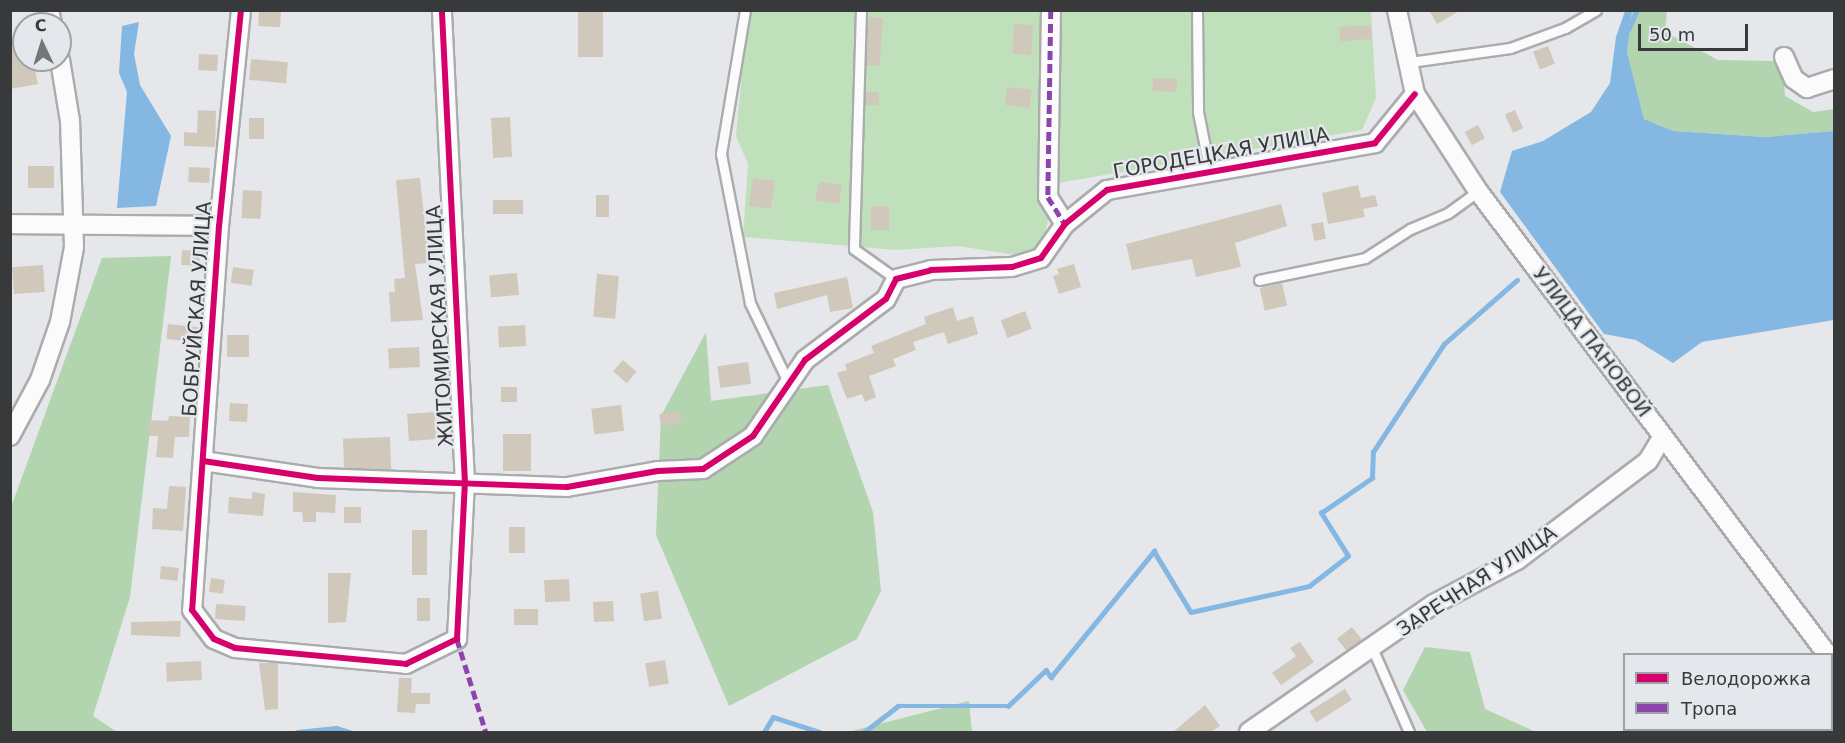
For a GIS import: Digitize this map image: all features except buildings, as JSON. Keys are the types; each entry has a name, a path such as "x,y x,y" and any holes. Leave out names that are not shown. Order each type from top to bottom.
{"street":[{"name":"БОБРУЙСКАЯ УЛИЦА","path":"241,10 219,226 192,610 214,639 244,649 406,664 457,639"},
{"name":"ЖИТОМИРСКАЯ УЛИЦА","path":"442,10 465,483 457,639"},
{"path":"1051,10 1048,197 1065,224"},
{"name":"УЛИЦА ПАНОВОЙ","path":"1397,10 1410,62 1415,94 1478,191 1826,653"},
{"path":"1784,57 1794,79 1807,88 1834,79"},
{"path":"10,436 40,381 60,322 74,247 70,224 70,121 62,72"},
{"name":"ГОРОДЕЦКАЯ УЛИЦА","path":"896,279 931,270 1012,267 1041,258 1065,224 1107,190 1375,142 1415,94"},
{"path":"10,224 219,226"},
{"path":"203,461 318,478 567,488 658,471 703,469 731,454 753,436 805,360 886,299 896,279"},
{"name":"ЗАРЕЧНАЯ УЛИЦА","path":"1249,732 1373,650 1434,604 1517,560 1648,461 1663,436"}],"lane":[{"path":"745,10 721,154 750,303 788,382"},
{"path":"861,10 854,249 896,279"},
{"path":"1197,10 1198,112 1210,172"},
{"path":"1410,62 1510,48 1565,28 1596,10"},
{"path":"1259,280 1365,258 1410,229 1448,213 1478,191"},
{"path":"1373,650 1409,732"}],"green space":[{"path":"748,11 1371,11 1376,98 1362,130 1058,183 1039,254 1023,256 958,246 896,250 743,237 748,164 736,136"},
{"path":"1632,11 1667,11 1665,32 1718,60 1772,61 1783,72 1785,96 1813,112 1834,109 1834,131 1765,137 1673,131 1644,119 1627,52"},
{"path":"171,256 130,597 93,716 117,732 11,732 10,510 102,258"},
{"path":"706,332 711,401 828,385 873,512 881,591 857,639 729,706 656,535 661,416"},
{"path":"1425,647 1470,652 1485,709 1536,732 1427,732 1403,690"},
{"path":"969,701 972,732 848,732"}],"water":[{"path":"1625,11 1632,11 1627,52 1644,119 1673,131 1765,137 1834,131 1834,320 1702,342 1673,363 1636,340 1604,334 1500,192 1512,151 1543,141 1591,112 1610,83 1616,37"},
{"path":"139,22 134,54 140,85 171,136 156,206 117,208 127,92 119,73 122,26"}],"waterway":[{"path":"1628,30 1637,10"},
{"path":"864,732 898,706 1008,706 1046,670 1051,677 1154,551 1191,612 1309,586 1348,556 1321,513 1372,478 1373,452 1444,344 1517,280"},
{"path":"764,732 773,717 820,732"},
{"path":"297,732 336,728 349,732"}],"marked path":[{"path":"1051,10 1048,197 1065,224"},
{"path":"457,639 486,732"}],"cycle path":[{"path":"241,10 219,226 192,610 214,639 235,648 406,664 457,639 465,483 442,10"},
{"path":"203,461 318,478 567,487 658,471 703,469 753,436 805,360 886,299 896,279 931,270 1012,267 1041,258 1065,224 1107,190 1375,143 1415,94"}]}
